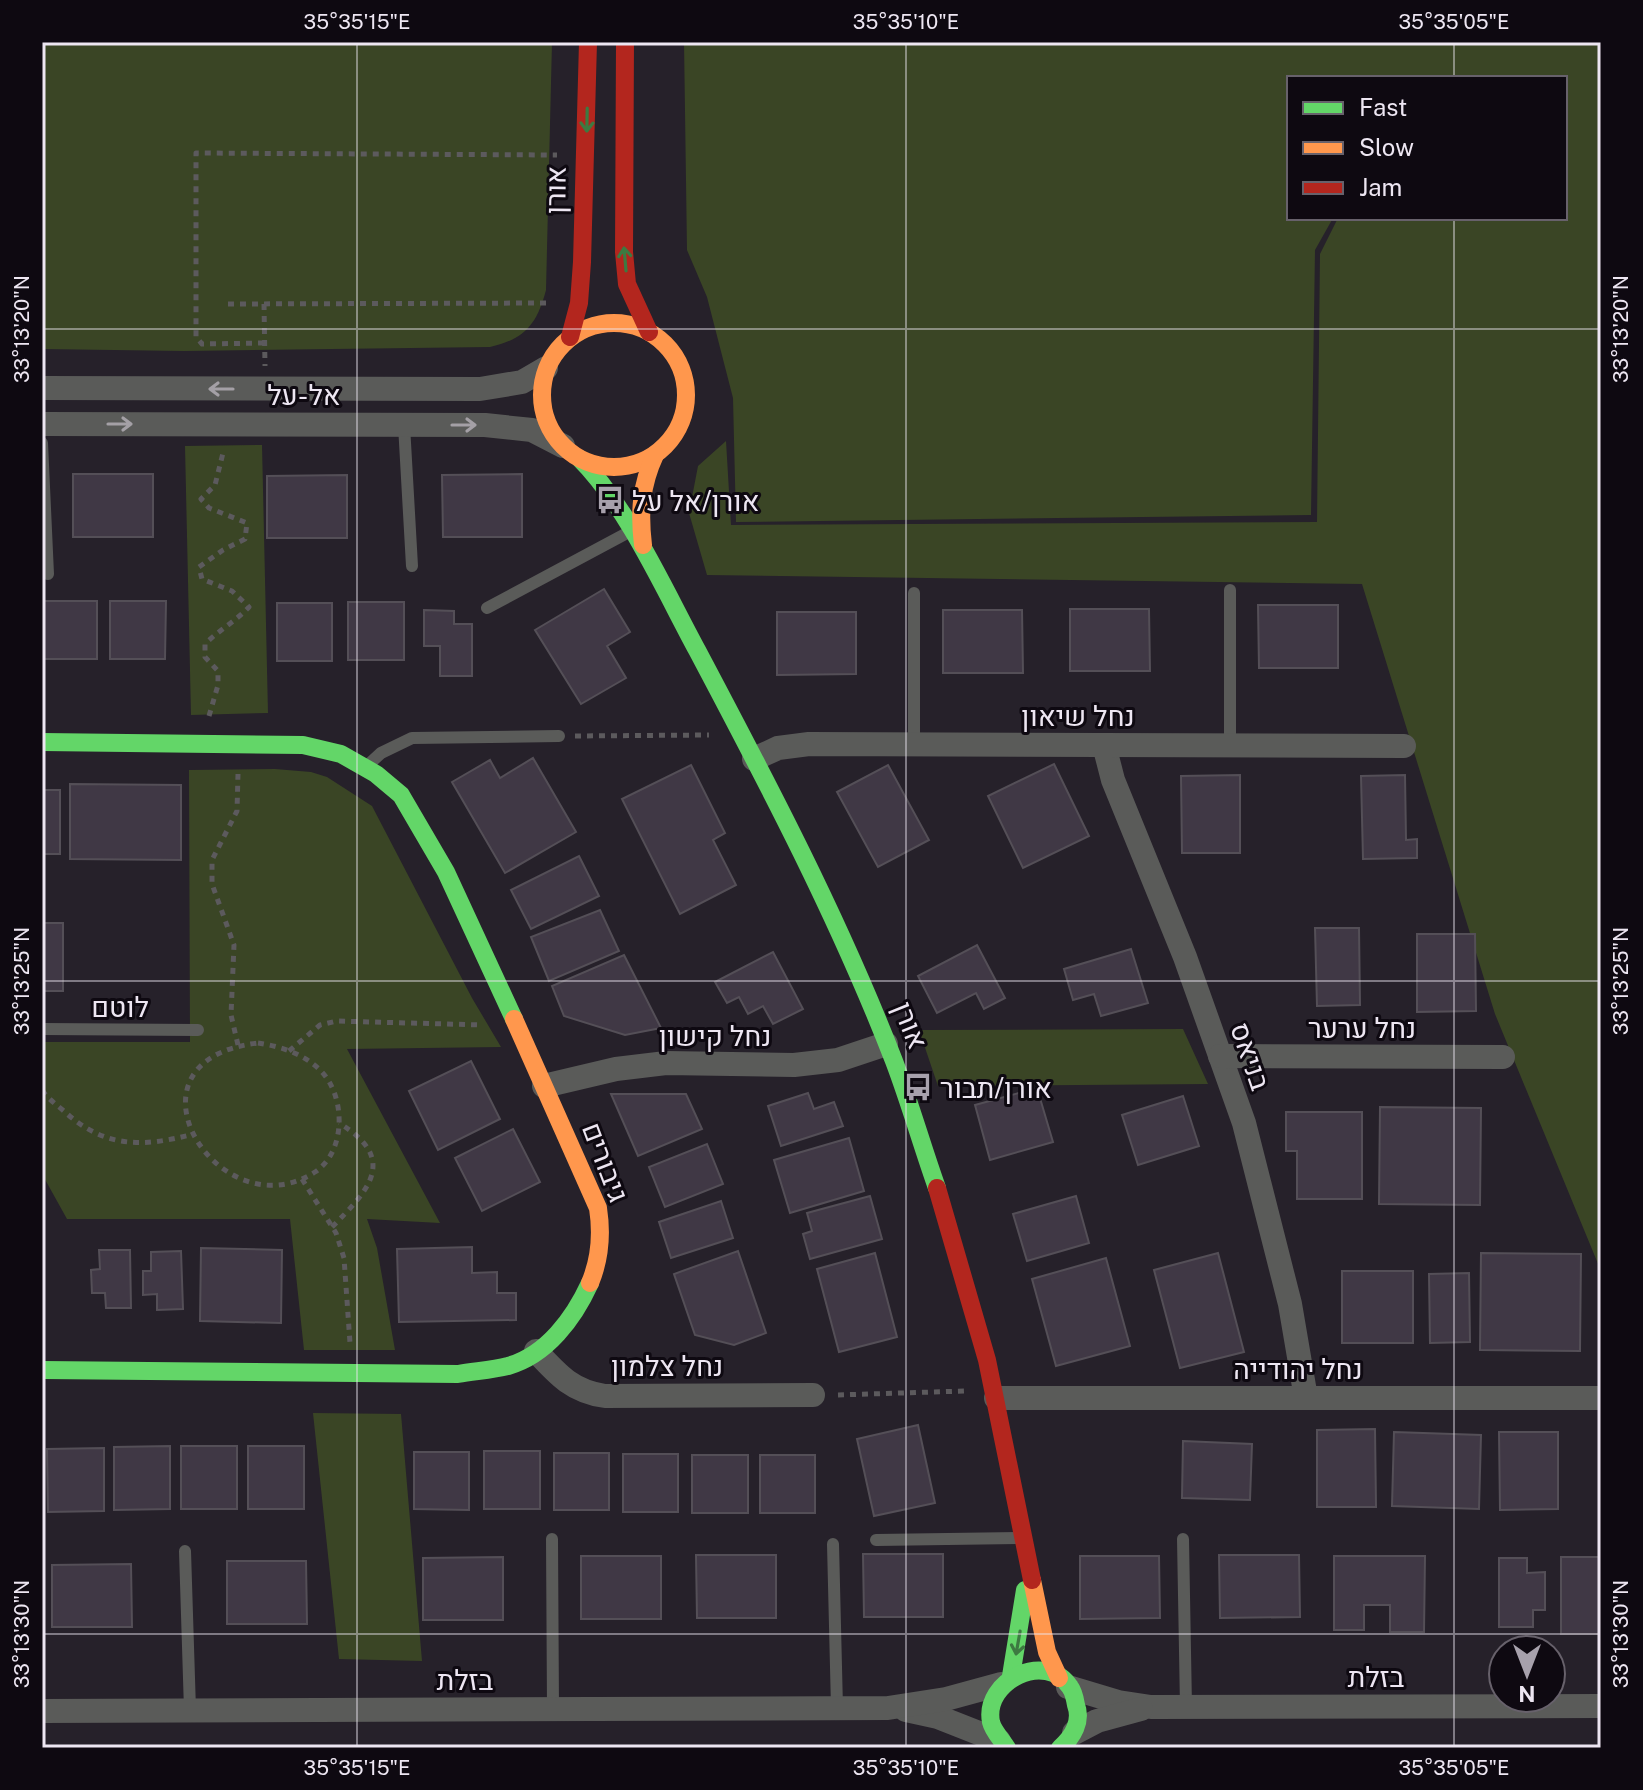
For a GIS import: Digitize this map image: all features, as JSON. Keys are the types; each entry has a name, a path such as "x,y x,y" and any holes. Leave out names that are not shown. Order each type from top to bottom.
{"street":[{"name":"אורן","path":"570,337 579,303 588,42"},
{"path":"625,42 624,252 627,284 649,332"},
{"path":"606,323 626,324 649,332 675,357 687,391 684,416 673,437 655,455 617,468 600,466 571,453 552,433 545,418 542,384 546,368 556,351 570,337 606,323"},
{"name":"אל-על","path":"42,388 480,389 522,382 546,368"},
{"name":"אל-על","path":"42,424 507,427 532,430 571,453"},
{"name":"אורן","path":"571,453 596,475 645,553 742,735 817,885 886,1044 946,1216 995,1394 1047,1652 1078,1707 1078,1720 1066,1743"},
{"name":"אורן","path":"645,553 640,507 642,484 655,455"},
{"name":"גיבורים","path":"42,742 303,745 341,754 401,795 446,872 589,1183 599,1213 599,1257 585,1296 557,1336 518,1363 458,1374 42,1370"},
{"name":"נחל שיאון","path":"754,759 778,748 809,744 1404,746"},
{"name":"בניאס","path":"1104,745 1113,780 1185,957 1244,1123 1290,1304 1306,1398"},
{"name":"נחל קישון","path":"544,1086 616,1069 666,1063 794,1065 838,1060 886,1044"},
{"name":"נחל ערער","path":"1220,1056 1503,1057"},
{"name":"נחל צלמון","path":"536,1351 571,1385 596,1394 813,1395"},
{"name":"נחל יהודייה","path":"995,1394 1601,1398"},
{"name":"אורן","path":"1003,1744 990,1718 990,1705 1006,1680 1022,1622 1025,1546"},
{"path":"1006,1680 1022,1671 1037,1669 1063,1682"},
{"name":"בזלת","path":"42,1711 888,1708 946,1699 1006,1680"},
{"name":"בזלת","path":"1063,1682 1118,1702 1151,1707 1601,1706"},
{"name":"בזלת","path":"1066,1743 1097,1721 1151,1707"},
{"name":"בזלת","path":"888,1708 938,1717 1003,1744"}],"lane":[{"path":"404,425 412,566"},
{"path":"42,443 48,574"},
{"path":"487,608 631,531"},
{"path":"1230,590 1230,745"},
{"path":"914,593 914,744"},
{"path":"365,768 381,753 412,738 559,736"},
{"name":"לוטם","path":"42,1029 198,1030"},
{"path":"552,1539 553,1709"},
{"path":"1183,1539 1186,1707"},
{"path":"876,1540 1025,1546"},
{"path":"833,1544 837,1708"},
{"path":"185,1551 190,1710"}],"path":[{"path":"264,343 202,344 196,337 196,153 586,155"},
{"path":"228,304 579,303"},
{"path":"264,304 265,389"},
{"path":"209,715 218,685 218,671 205,657 205,644 249,607 232,591 202,579 199,567 245,539 247,523 209,508 201,499 215,485 228,436 226,424"},
{"path":"559,736 742,735"},
{"path":"237,745 237,811 212,860 212,884 234,945 231,1015 238,1045"},
{"path":"289,1051 313,1030 337,1021 517,1026"},
{"path":"258,1043 289,1051 321,1070 333,1091 339,1132 332,1155 318,1171 302,1179 278,1184 240,1181 224,1172 211,1159 194,1134 186,1115 184,1098 190,1078 199,1065 213,1055 238,1045 258,1043"},
{"path":"42,1090 75,1122 109,1141 165,1141 194,1134"},
{"path":"332,1227 369,1186 373,1171 371,1155 364,1141 339,1123"},
{"path":"302,1179 332,1227 344,1258 352,1373"},
{"path":"813,1395 995,1394"}],"green space":[{"path":"42,42 552,42 546,290 534,321 512,340 490,347 184,351 42,349"},
{"path":"684,42 1601,42 1601,1271 1495,1014 1362,584 707,575 689,513 698,466 726,441 731,525 1317,522 1320,254 1337,220 1567,220 1567,76 1287,76 1287,220 1332,220 1315,250 1311,515 736,522 733,398 707,297 687,250"},
{"path":"262,445 268,713 191,715 185,446"},
{"path":"275,769 311,772 327,777 372,806 472,998 501,1047 347,1049 440,1223 367,1219 377,1248 395,1350 304,1350 290,1219 67,1219 42,1174 42,1042 190,1042 189,770"},
{"path":"1183,1029 1208,1084 938,1086 919,1030"},
{"path":"313,1413 401,1414 422,1661 339,1659"},
{"path":"42,1745 651,1748 42,1748"}],"building":[{"path":"73,474 153,474 153,537 73,537"},
{"path":"522,474 522,537 443,537 442,475"},
{"path":"347,475 347,538 267,538 267,476"},
{"path":"604,589 630,632 607,646 626,678 581,704 535,630"},
{"path":"42,601 97,601 97,659 42,659"},
{"path":"110,601 166,601 165,659 110,659"},
{"path":"348,602 404,602 404,660 348,660"},
{"path":"277,603 332,603 332,661 277,661"},
{"path":"1258,605 1338,605 1338,668 1259,668"},
{"path":"1070,609 1149,609 1150,671 1070,671"},
{"path":"424,610 454,611 454,624 472,624 472,676 440,676 440,646 424,646"},
{"path":"943,610 1022,610 1023,673 943,673"},
{"path":"777,612 856,612 856,674 777,675"},
{"path":"533,758 576,832 505,873 452,782 490,760 500,778"},
{"path":"1054,764 1089,836 1023,868 988,796"},
{"path":"691,765 725,833 713,840 736,885 680,914 622,799"},
{"path":"888,765 929,840 878,867 837,792"},
{"path":"1240,775 1240,853 1182,853 1181,776"},
{"path":"1405,775 1406,840 1417,839 1417,858 1363,859 1361,776"},
{"path":"70,784 181,785 181,860 70,859"},
{"path":"42,790 60,790 60,854 42,854"},
{"path":"579,856 599,896 531,929 511,890"},
{"path":"600,910 619,951 549,981 531,937"},
{"path":"42,923 63,923 63,991 42,991"},
{"path":"1315,928 1359,928 1360,1005 1317,1006"},
{"path":"1417,934 1475,934 1476,1011 1417,1012"},
{"path":"977,945 1005,998 984,1009 976,993 937,1013 918,976"},
{"path":"1131,949 1148,1003 1101,1016 1094,994 1073,1000 1064,969"},
{"path":"773,952 803,1009 773,1024 763,1006 748,1014 739,997 727,1003 715,982"},
{"path":"624,955 661,1028 625,1035 564,1016 552,986"},
{"path":"471,1061 500,1119 438,1150 409,1091"},
{"path":"1037,1088 1053,1142 990,1160 975,1105"},
{"path":"808,1093 814,1109 834,1102 843,1126 781,1146 768,1106"},
{"path":"611,1094 686,1094 702,1129 638,1156"},
{"path":"1183,1096 1199,1146 1138,1165 1122,1115"},
{"path":"1380,1107 1481,1108 1480,1205 1379,1204"},
{"path":"1286,1112 1362,1112 1362,1199 1297,1199 1297,1151 1286,1151"},
{"path":"513,1129 540,1182 482,1211 455,1158"},
{"path":"849,1138 864,1191 790,1213 774,1160"},
{"path":"707,1144 723,1184 665,1207 649,1167"},
{"path":"870,1196 882,1239 810,1259 803,1234 812,1231 807,1213"},
{"path":"1076,1196 1089,1243 1027,1261 1013,1214"},
{"path":"721,1201 733,1238 671,1258 659,1222"},
{"path":"472,1247 472,1273 497,1272 497,1293 516,1293 516,1320 399,1322 397,1249"},
{"path":"201,1248 282,1250 281,1323 200,1321"},
{"path":"99,1250 130,1250 131,1308 106,1308 105,1293 92,1293 91,1270 100,1269"},
{"path":"181,1251 183,1309 157,1310 157,1294 143,1295 143,1271 151,1271 151,1252"},
{"path":"738,1251 766,1333 734,1345 695,1335 674,1274"},
{"path":"875,1253 897,1337 839,1352 817,1269"},
{"path":"1218,1253 1244,1352 1180,1368 1154,1270"},
{"path":"1481,1253 1581,1254 1580,1351 1480,1350"},
{"path":"1106,1258 1130,1346 1056,1366 1032,1279"},
{"path":"1342,1271 1413,1271 1413,1343 1342,1343"},
{"path":"1469,1273 1470,1342 1430,1343 1429,1274"},
{"path":"918,1425 935,1503 874,1516 857,1439"},
{"path":"1375,1429 1376,1507 1317,1507 1317,1430"},
{"path":"1394,1432 1481,1435 1479,1509 1392,1506"},
{"path":"1499,1432 1558,1432 1558,1509 1500,1510"},
{"path":"1183,1441 1252,1444 1250,1500 1182,1498"},
{"path":"170,1446 170,1509 114,1510 114,1447"},
{"path":"181,1446 237,1446 237,1509 181,1509"},
{"path":"248,1446 304,1446 304,1509 248,1509"},
{"path":"104,1448 104,1511 48,1512 47,1449"},
{"path":"484,1451 540,1451 540,1509 484,1509"},
{"path":"414,1452 469,1452 469,1510 414,1509"},
{"path":"554,1453 609,1453 609,1510 554,1510"},
{"path":"623,1454 678,1454 678,1512 623,1512"},
{"path":"692,1455 748,1455 748,1513 692,1513"},
{"path":"760,1455 815,1455 815,1513 760,1513"},
{"path":"863,1554 943,1554 943,1617 864,1617"},
{"path":"696,1555 776,1555 776,1618 697,1618"},
{"path":"1219,1555 1299,1555 1300,1617 1220,1618"},
{"path":"581,1556 661,1556 661,1619 581,1619"},
{"path":"1080,1556 1159,1556 1160,1618 1080,1619"},
{"path":"1334,1556 1425,1556 1424,1632 1390,1632 1390,1605 1364,1605 1364,1630 1334,1630"},
{"path":"503,1557 503,1620 423,1620 423,1558"},
{"path":"1561,1557 1601,1557 1601,1634 1561,1634"},
{"path":"1499,1558 1527,1558 1527,1573 1545,1572 1545,1610 1533,1610 1533,1627 1499,1627"},
{"path":"227,1561 306,1561 307,1624 227,1624"},
{"path":"131,1564 132,1627 52,1627 52,1565"}],"traffic: fast":[{"path":"580,459 614,500 644,550 802,852 873,1008 937,1188"},
{"path":"42,742 303,745 341,754 376,774 401,795 446,872 514,1019"},
{"path":"42,1370 458,1374 496,1369 522,1361 558,1334 590,1283"},
{"path":"1011,1676 1025,1590"},
{"path":"1007,1748 992,1725 991,1707 1006,1683 1032,1671 1046,1671 1059,1676 1073,1693 1078,1711 1077,1723 1060,1748"}],"traffic: slow":[{"path":"614,323 642,328 665,344 681,367 686,395 681,423 665,446 642,462 614,467 586,462 563,446 547,423 542,395 547,367 563,344 586,328 614,323"},
{"path":"643,545 642,499 655,455"},
{"path":"514,1019 598,1208 599,1246 590,1283"},
{"path":"1032,1580 1047,1652 1059,1678"}],"traffic: jam":[{"path":"570,337 579,303 582,262 588,42"},
{"path":"625,42 624,252 627,284 649,332"},
{"path":"937,1188 987,1360 1032,1580"}],"place":[{"name":"אורן/אל על","path":"610,500"},
{"name":"אורן/תבור","path":"918,1087"}]}
